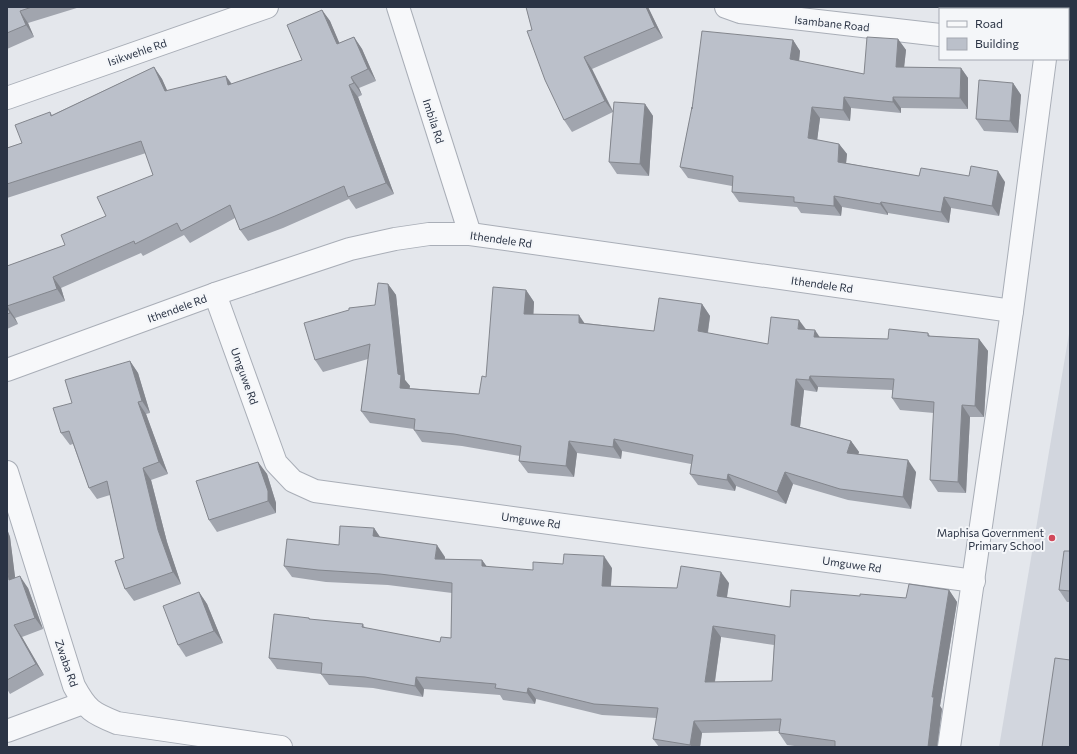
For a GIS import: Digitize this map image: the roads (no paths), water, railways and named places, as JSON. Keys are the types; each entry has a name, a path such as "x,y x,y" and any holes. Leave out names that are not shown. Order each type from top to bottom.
{"street":[{"name":"Isikwehle Rd","path":"7,98 267,7"},
{"name":"Imbila Rd","path":"398,7 470,234"},
{"name":"Isambane Road","path":"726,7 740,12 939,35"},
{"path":"949,747 1012,311 1045,60"},
{"name":"Ithendele Rd","path":"7,370 216,294 350,249 395,239 429,234 470,234 1012,311"},
{"name":"Umguwe Rd","path":"216,294 276,463 292,481 315,491 974,580"},
{"name":"Zwaba Rd","path":"7,472 74,686 83,703 97,715 117,723 281,747"},
{"path":"7,731 83,703"}],"place":[{"name":"Maphisa Government Primary School","path":"1052,538"}]}
